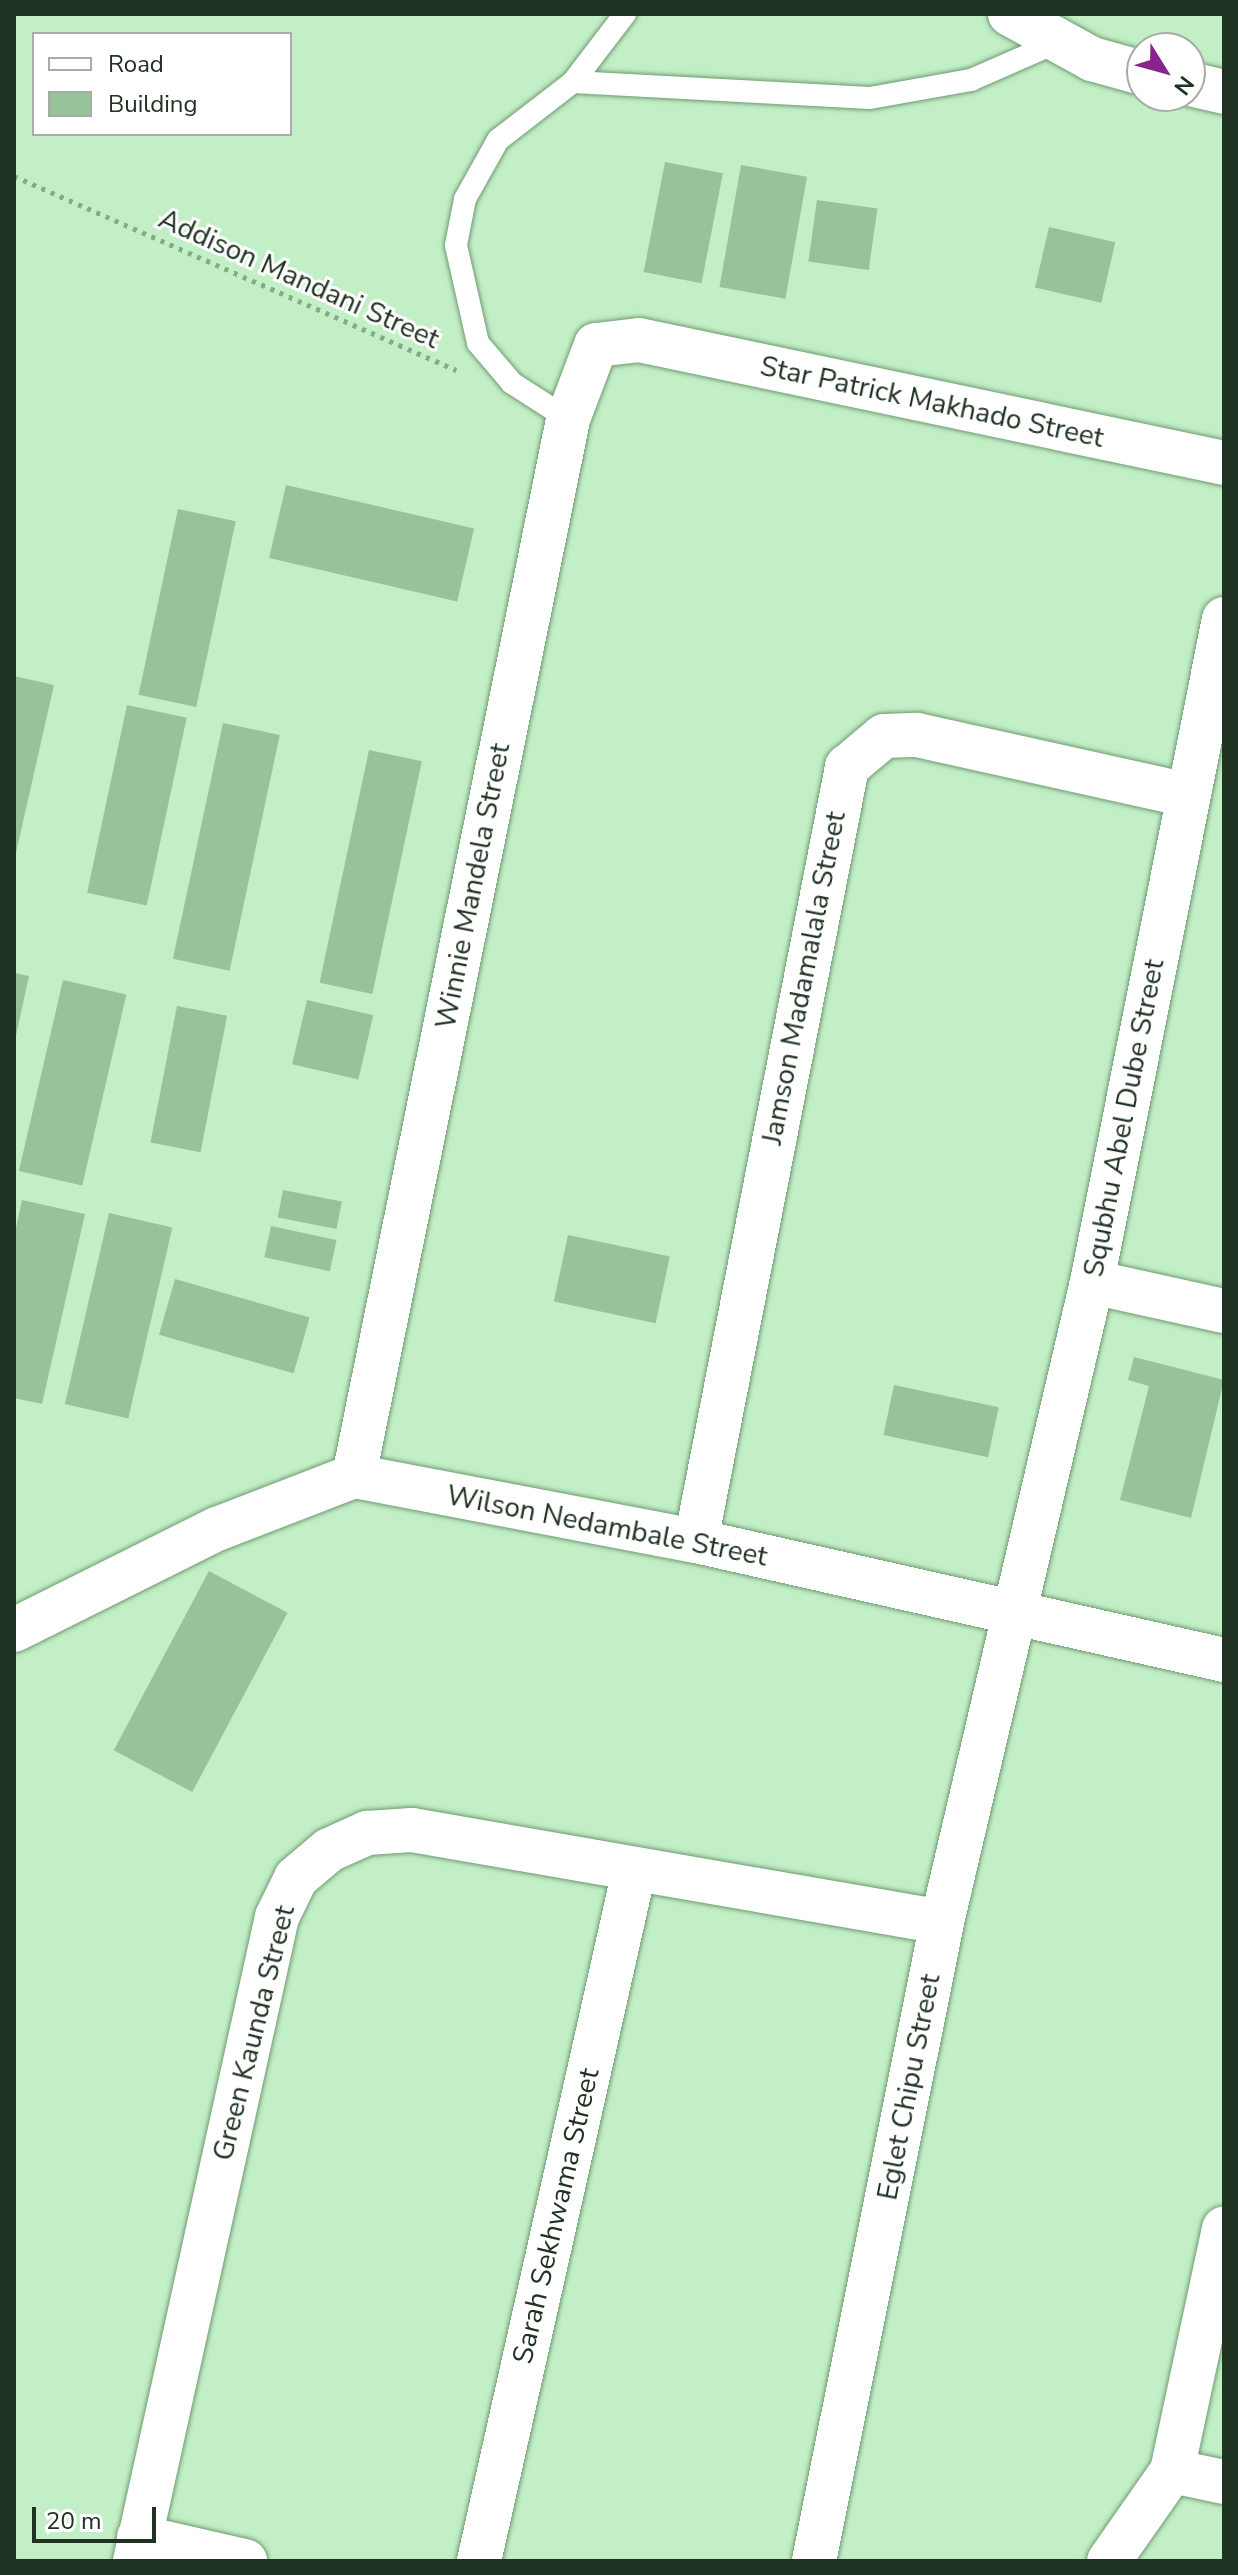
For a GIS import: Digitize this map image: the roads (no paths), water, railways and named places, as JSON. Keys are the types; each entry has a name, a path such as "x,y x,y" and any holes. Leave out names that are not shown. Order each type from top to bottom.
{"street":[{"path":"1010,14 1060,41 1126,67"},
{"name":"Winnie Mandela Street","path":"354,1476 568,419 596,345 639,340"},
{"name":"Star Patrick Makhado Street","path":"639,340 1224,463"},
{"name":"Squbhu Abel Dube Street","path":"1010,1614 1092,1282 1224,619"},
{"name":"Jamson Madamalala Street","path":"696,1541 847,767 884,736 917,735 1187,795"},
{"path":"1092,1282 1224,1311"},
{"path":"14,1630 217,1529 354,1476"},
{"name":"Wilson Nedambale Street","path":"354,1476 696,1541 1224,1660"},
{"name":"Eglet Chipu Street","path":"814,2561 942,1922 1010,1614"},
{"name":"Green Kaunda Street","path":"137,2549 277,1917 296,1878 367,1833 412,1830 634,1871 942,1922"},
{"name":"Sarah Sekhwama Street","path":"479,2561 634,1871"},
{"path":"1109,2561 1172,2471 1224,2229"},
{"path":"1172,2471 1224,2482"},
{"path":"137,2549 245,2561"}],"lane":[{"path":"568,419 512,383 478,343 456,245 465,199 498,140 573,82 625,14"},
{"path":"573,82 870,98 971,80 1060,41"}]}
